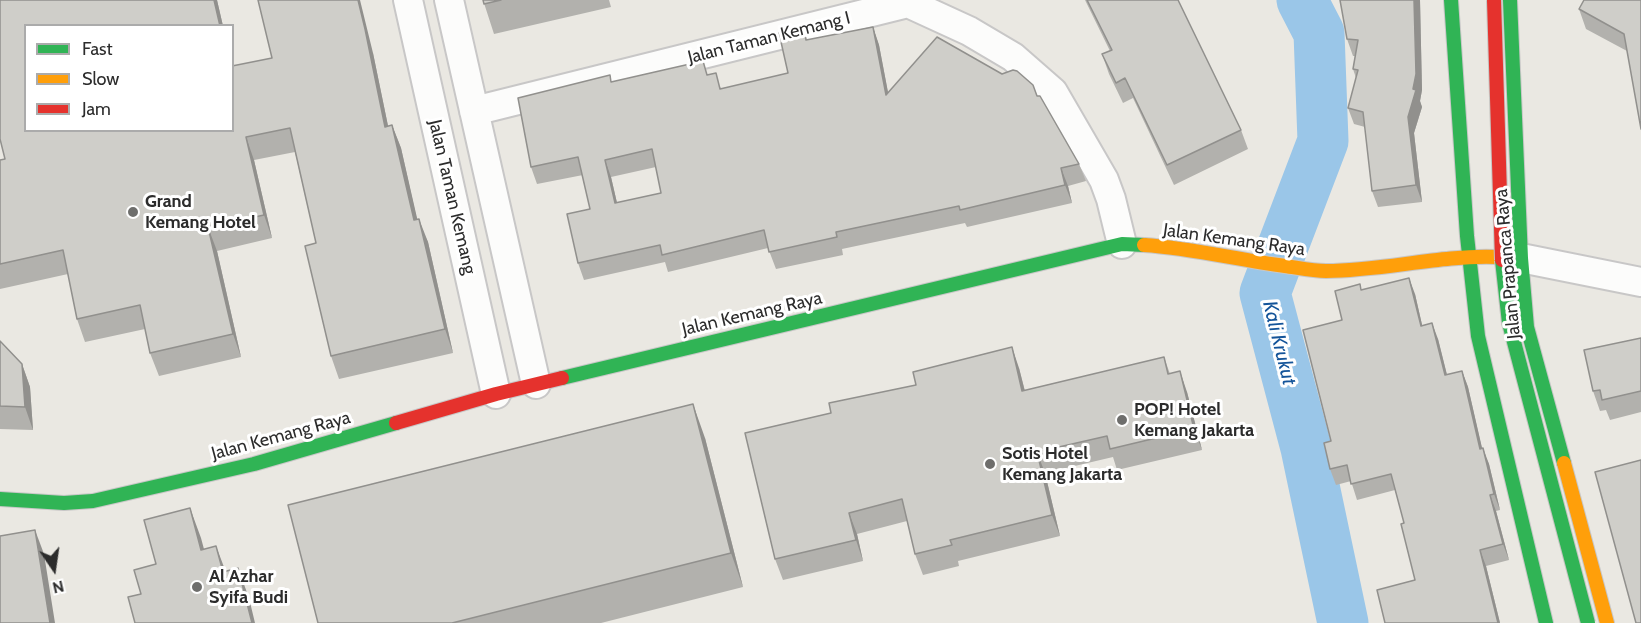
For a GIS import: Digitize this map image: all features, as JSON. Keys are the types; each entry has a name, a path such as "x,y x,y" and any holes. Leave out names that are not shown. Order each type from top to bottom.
{"main road":[{"name":"Jalan Prapanca Raya","path":"1451,0 1469,256 1478,336 1546,623"},
{"path":"1494,0 1501,248 1509,323 1588,623"},
{"name":"Jalan Prapanca Raya","path":"1510,0 1521,258 1527,327 1607,623"},
{"path":"1486,242 1489,272"},
{"name":"Jalan Kemang Raya","path":"0,499 64,503 93,501 254,464 536,384 1122,244 1173,247 1233,259 1324,271 1361,270 1469,256 1521,258"},
{"path":"1493,301 1509,376"}],"street":[{"name":"Jalan Taman Kemang","path":"408,0 496,394"},
{"path":"449,0 536,384"},
{"name":"Jalan Taman Kemang I","path":"474,111 908,3 969,31 1013,57 1053,92 1104,180 1122,244"},
{"path":"1521,258 1641,282"}],"building":[{"path":"0,0 214,0 220,24 24,24 24,132 234,132 234,66 272,58 258,0 358,0 385,127 392,125 414,220 419,219 445,329 331,356 305,246 316,243 290,128 246,137 264,215 208,227 233,334 150,353 140,305 77,319 63,250 0,264 0,160 5,159 0,139"},
{"path":"483,0 501,0 484,4"},
{"path":"1087,0 1178,0 1241,130 1167,165 1125,78 1116,83 1102,54 1112,50"},
{"path":"1340,0 1414,0 1416,74 1413,89 1416,90 1408,117 1416,185 1372,191 1363,112 1348,108 1358,70 1353,69 1358,40 1347,39"},
{"path":"1584,0 1641,0 1641,129 1624,34 1579,9"},
{"path":"803,27 806,40 873,27 886,95 937,37 1002,74 1017,71 1033,85 1037,96 1040,96 1079,164 1061,168 1065,185 960,210 959,206 836,232 837,237 769,252 764,230 662,255 660,245 578,263 567,214 590,209 578,157 531,167 518,98 610,75 611,82 703,61 707,75 716,73 720,89 788,73 779,33","holes":["652,149 661,193 615,203 605,160"]},
{"path":"1409,278 1421,326 1432,323 1445,375 1462,371 1480,449 1483,448 1494,494 1490,495 1503,544 1480,550 1498,623 1385,623 1377,590 1415,580 1401,524 1404,523 1391,474 1351,484 1347,465 1330,469 1324,443 1331,441 1303,330 1342,320 1335,291 1360,284 1361,290"},
{"path":"1641,338 1641,391 1602,400 1600,390 1593,391 1584,350"},
{"path":"0,341 22,364 25,407 0,406"},
{"path":"1012,347 1022,391 1164,357 1168,374 1180,371 1194,429 1110,449 1107,436 1037,452 1052,515 950,540 952,545 915,554 902,499 849,513 856,540 775,559 745,433 831,413 829,403 916,385 913,372"},
{"path":"693,404 731,553 452,623 318,623 288,505"},
{"path":"1641,460 1641,623 1636,623 1595,472"},
{"name":"Al Azhar Syifa Budi","path":"190,508 201,550 216,546 223,572 238,568 252,623 135,623 128,597 141,594 134,570 156,564 144,520"},
{"path":"35,530 50,623 0,623 0,536"}],"waterway":[{"name":"Kali Krukut","path":"1302,0 1319,33 1323,141 1265,293 1306,448 1343,623"}],"traffic: fast":[{"path":"1451,0 1467,236 1478,336 1546,623"},
{"path":"1510,0 1521,258 1527,327 1564,463"},
{"path":"562,378 1122,244 1144,245"},
{"path":"1502,260 1509,323 1588,623"},
{"path":"0,499 64,503 93,501 254,464 396,423"}],"traffic: slow":[{"path":"1144,245 1321,271 1369,269 1453,258 1496,257"},
{"path":"1564,463 1607,623"}],"traffic: jam":[{"path":"1494,0 1502,260"},
{"path":"396,423 496,394 562,378"}],"place":[{"name":"Grand Kemang Hotel","path":"133,212"},
{"name":"POP! Hotel Kemang Jakarta","path":"1122,420"},
{"name":"Sotis Hotel Kemang Jakarta","path":"990,464"},
{"name":"Al Azhar Syifa Budi","path":"197,587"}]}
